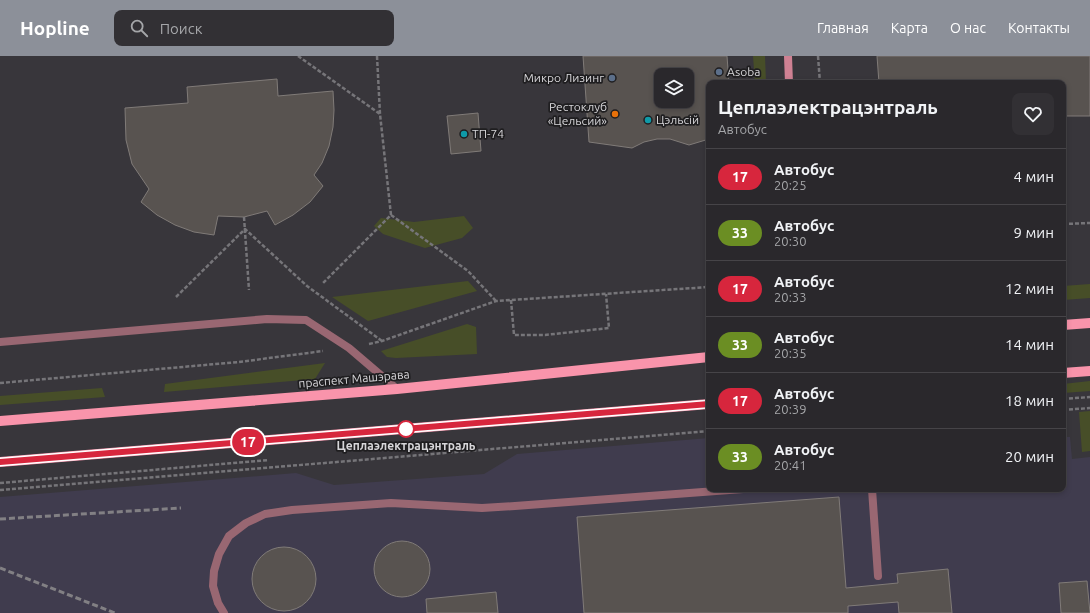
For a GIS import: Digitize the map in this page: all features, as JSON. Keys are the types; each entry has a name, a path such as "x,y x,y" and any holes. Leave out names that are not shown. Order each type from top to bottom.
{"main road":[{"path":"1066,325 1090,323"},
{"name":"праспект Машэрава","path":"0,421 397,389 706,357"},
{"path":"1066,374 1090,371"},
{"path":"0,462 706,404"}],"street":[{"path":"788,56 789,80"}],"lane":[{"path":"0,342 267,319 306,320 349,348 397,389"},
{"path":"224,613 218,603 214,586 214,571 219,554 229,536 246,523 265,514 292,510 391,503 482,508 706,492"},
{"path":"872,492 878,576"}],"path":[{"path":"298,56 380,114"},
{"path":"376,56 380,114 391,216 468,271 496,301"},
{"path":"818,56 820,80"},
{"path":"322,284 391,216"},
{"path":"244,217 249,290"},
{"path":"1066,224 1090,222"},
{"path":"176,297 245,230"},
{"path":"245,230 307,286 382,341"},
{"path":"511,300 514,335 545,335 609,328 606,294"},
{"path":"1066,399 1090,397"},
{"path":"1066,410 1090,408"},
{"path":"0,490 706,431"}],"shaded area":[{"path":"1066,437 1070,437 1072,459 1090,457 1090,613 0,613 0,497 296,473 334,485 484,474 517,454 706,438 706,492 1066,492"}],"green space":[{"path":"753,56 765,56 766,80 755,80"},
{"path":"464,216 473,228 462,238 425,248 383,234 374,226 381,218 414,222"},
{"path":"468,281 477,291 368,321 332,297"},
{"path":"1090,284 1090,298 1066,300 1066,286"},
{"path":"467,324 476,327 477,354 396,358 387,357 381,351"},
{"path":"325,363 315,379 164,392 165,384"},
{"path":"1090,381 1090,391 1066,393 1066,384"},
{"path":"102,388 105,397 0,405 0,396"},
{"path":"1090,411 1090,451 1082,452 1079,412"}],"building":[{"name":"Цэльсій","path":"583,56 727,56 729,80 706,80 706,140 689,145 670,139 657,139 644,142 632,148 589,142"},
{"path":"877,56 1090,56 1090,116 1066,116 1066,80 879,80"},
{"path":"277,79 278,96 333,91 333,127 329,146 322,163 314,175 323,186 310,202 293,215 275,225 267,211 244,217 218,216 214,235 194,232 175,225 157,215 141,202 149,189 132,164 126,140 125,108 188,103 187,87"},
{"name":"ТП-74","path":"478,113 481,151 451,154 447,116"},
{"path":"839,497 846,588 898,583 897,574 948,569 952,613 899,613 898,602 848,606 848,613 584,613 577,517"},
{"path":"402,541 413,543 422,549 428,558 430,569 428,580 422,589 413,595 402,597 391,595 382,589 376,580 374,569 376,558 382,549 391,543"},
{"path":"284,547 302,553 310,561 316,579 310,597 302,605 284,611 266,605 258,597 252,579 258,561 266,553"},
{"path":"1087,581 1090,613 1061,613 1059,583"},
{"path":"496,592 498,613 427,613 426,599"}],"railway":[{"path":"0,519 181,508"},
{"path":"0,568 115,613"}],"bus line":[{"name":"17","path":"0,462 706,404"}],"place":[{"name":"Asoba","path":"719,72"},
{"name":"Микро Лизинг","path":"612,78"},
{"name":"Рестоклуб «Цельсий»","path":"615,114"},
{"name":"Цэльсій","path":"648,120"},
{"name":"ТП-74","path":"464,134"},
{"name":"Цеплаэлектрацэнтраль","path":"406,429"}]}
